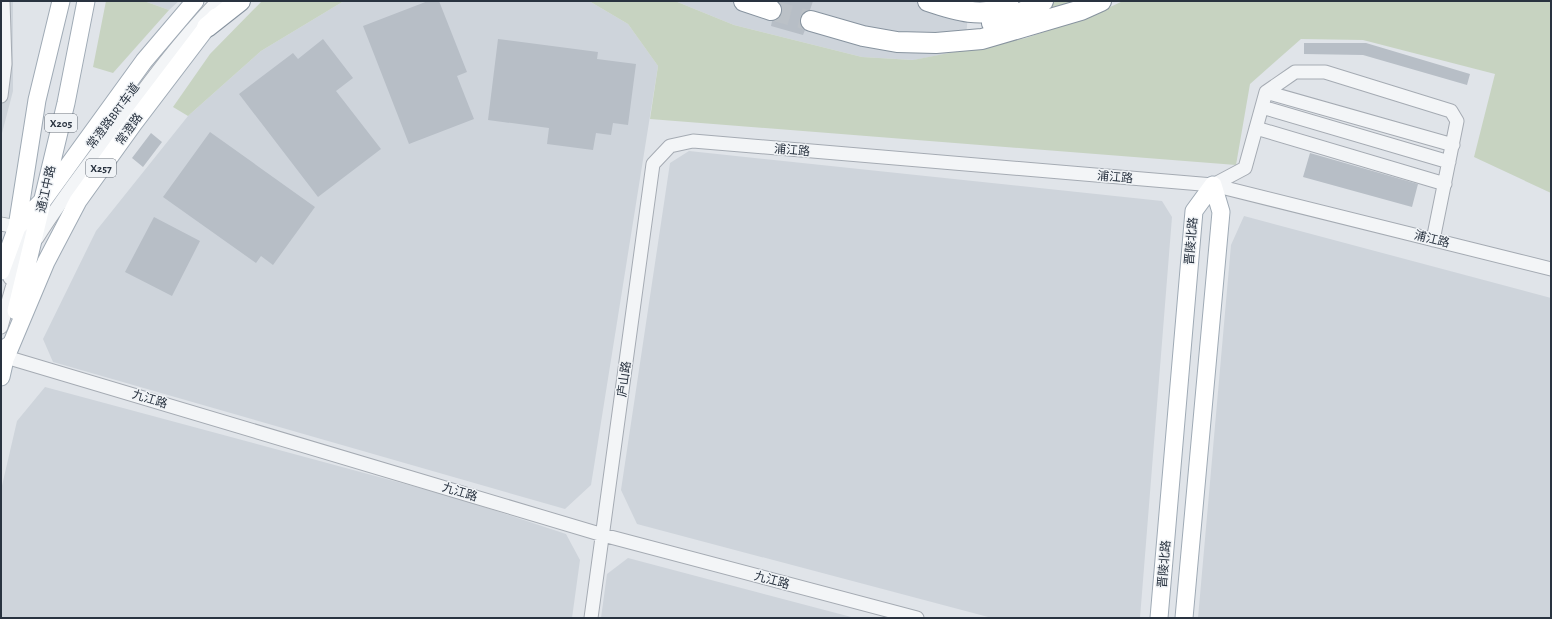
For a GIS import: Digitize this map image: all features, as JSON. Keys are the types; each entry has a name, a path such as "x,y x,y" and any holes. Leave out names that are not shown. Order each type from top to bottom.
{"highway":[{"path":"207,27 240,1"},
{"path":"744,1 772,10"},
{"path":"928,1 959,11 980,13 1004,8 1018,1"},
{"path":"897,42 938,37 979,27 1006,19 1034,7 1043,1"},
{"path":"811,21 863,36 897,42 936,43 982,38 1081,10 1101,1"}],"main road":[{"name":"通江中路","path":"1,377 6,357 19,234 37,100 61,1"},
{"name":"通江中路","path":"1,270 19,234 39,217 66,103 86,1"},
{"name":"X257","path":"19,234 144,61 195,1"},
{"name":"常澄路","path":"6,357 46,262 78,201 134,123 207,27 232,1"},
{"name":"晋陵北路","path":"1158,615 1194,212 1213,185"},
{"name":"晋陵北路","path":"1184,618 1221,212 1213,185"}],"street":[{"path":"1,96 5,64 3,1"},
{"name":"常澄路BRT车道","path":"39,217 64,180 189,16 204,1"},
{"path":"19,234 50,217 132,106 202,18 218,1"},
{"path":"1213,185 1245,168 1266,92 1294,72 1325,72 1451,111 1457,121 1434,240"},
{"path":"1266,92 1452,145"},
{"path":"1262,107 1449,162"},
{"path":"1256,128 1445,184"},
{"name":"浦江路","path":"670,146 693,141 1213,185 1551,269"},
{"name":"庐山路","path":"591,618 653,164 670,146"},
{"path":"1,327 12,288 19,234"},
{"path":"1,302 18,255 19,234"},
{"name":"九江路","path":"6,357 603,535 917,618"}],"shaded area":[{"path":"1,1 13,1 13,91 1,137"},
{"path":"144,1 179,1 169,10"},
{"path":"344,1 589,1 628,24 658,66 591,485 565,509 53,362 43,339 96,231 188,116 261,51"},
{"path":"675,1 969,1 965,50 914,60 862,57 734,25"},
{"path":"689,151 1162,201 1172,217 1140,618 992,618 637,524 621,490 670,163"},
{"path":"1244,216 1551,298 1551,618 1198,618 1231,245"},
{"path":"45,387 457,498 566,534 580,560 572,618 1,618 1,490 17,421"},
{"path":"628,558 855,618 601,618 607,574"}],"green space":[{"path":"106,1 144,1 169,10 113,73 93,67"},
{"path":"262,1 344,1 261,51 188,116 173,107 210,54"},
{"path":"589,1 675,1 734,25 862,57 913,60 1026,38 1093,15 1123,1 1551,1 1551,193 1474,157 1495,74 1363,40 1301,39 1250,84 1236,165 650,119 658,66 628,24"},
{"path":"1053,1 1075,1 1040,14 1037,11"}],"building":[{"path":"428,1 439,1 467,72 457,76 474,119 409,144 363,26"},
{"path":"778,1 813,1 810,10 803,12 800,18 800,24 805,30 803,35 771,26 772,21 778,19 782,13 782,7"},
{"path":"323,39 353,78 336,91 381,149 318,197 239,94 293,53 298,59"},
{"path":"498,39 598,52 597,59 636,64 628,125 613,123 611,135 596,133 593,150 547,144 549,128 488,120"},
{"path":"1304,43 1366,43 1470,74 1467,85 1363,55 1304,54"},
{"path":"210,132 315,207 273,265 261,256 256,263 163,197"},
{"path":"151,133 162,142 143,167 132,158"},
{"path":"1310,153 1418,184 1412,207 1303,177"},
{"path":"154,217 200,241 172,296 125,272"}],"tunnel":[{"path":"771,10 811,21"}]}
